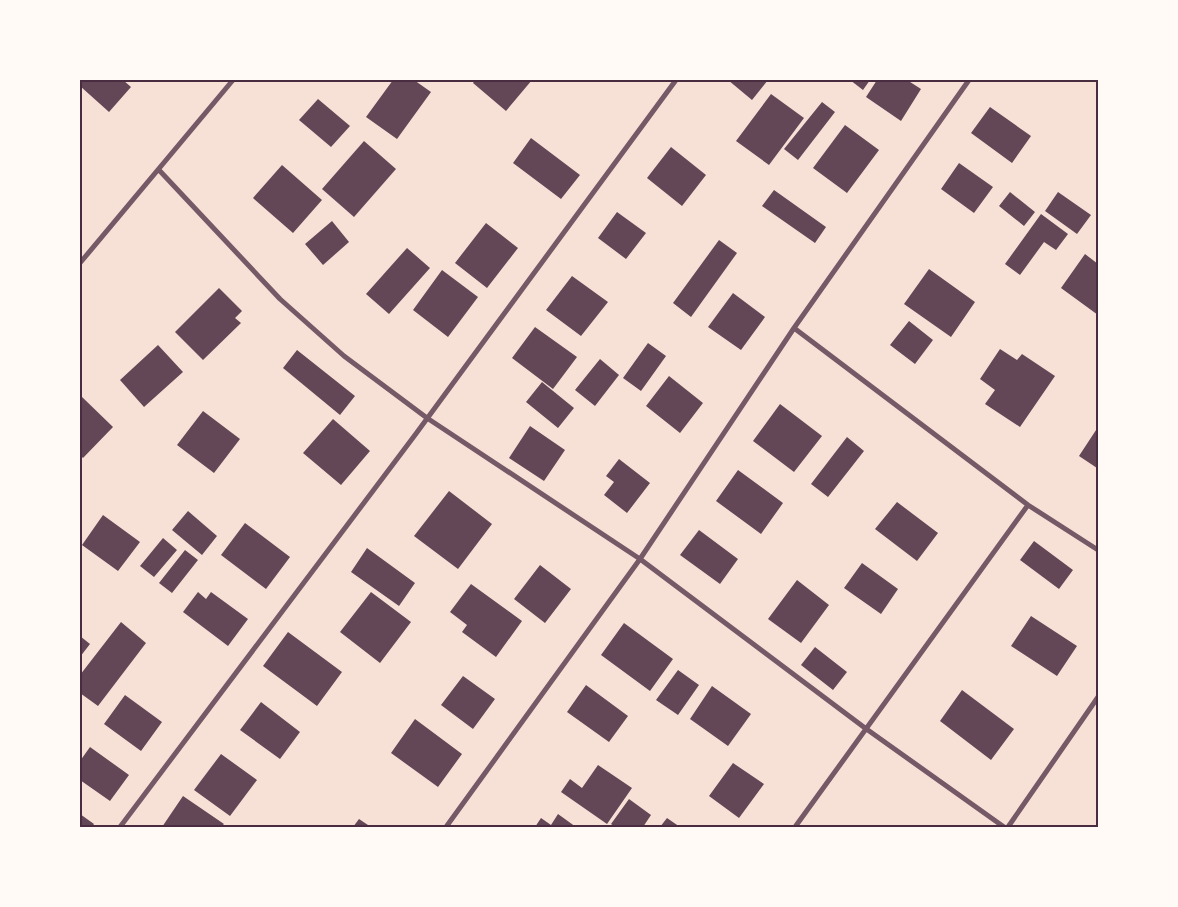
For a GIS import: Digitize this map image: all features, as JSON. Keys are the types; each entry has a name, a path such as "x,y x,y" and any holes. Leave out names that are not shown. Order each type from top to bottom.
{"street":[{"path":"80,263 233,80"},
{"path":"120,827 428,418 676,80"},
{"path":"446,827 640,559 794,328 969,80"},
{"path":"158,170 280,299 344,356 428,418 640,559 866,728 1004,827"},
{"path":"794,328 1028,505 1098,550"},
{"path":"795,827 1028,505"},
{"path":"1008,827 1098,697"}],"building":[{"path":"80,80 123,80 131,87 109,112 80,86"},
{"path":"393,80 414,80 431,92 397,139 366,117"},
{"path":"475,80 532,80 506,111 473,83"},
{"path":"728,80 768,80 752,100"},
{"path":"850,80 870,80 863,90"},
{"path":"877,80 907,80 921,89 901,121 866,97"},
{"path":"771,94 804,118 769,165 736,141"},
{"path":"318,99 350,126 331,147 299,120"},
{"path":"822,102 835,112 798,160 784,149"},
{"path":"990,107 1031,136 1012,163 971,133"},
{"path":"845,125 879,150 847,193 813,168"},
{"path":"531,138 580,175 561,199 513,163"},
{"path":"364,141 396,169 354,217 322,189"},
{"path":"671,147 706,175 682,206 647,178"},
{"path":"959,163 993,187 974,213 941,189"},
{"path":"282,165 322,200 293,233 253,198"},
{"path":"774,190 826,227 815,243 762,206"},
{"path":"1010,192 1035,212 1024,226 999,206"},
{"path":"1058,192 1091,215 1077,234 1045,211"},
{"path":"617,212 646,233 626,259 598,238"},
{"path":"1041,214 1068,234 1056,250 1044,242 1020,275 1005,264"},
{"path":"332,221 349,242 323,265 305,244"},
{"path":"486,223 518,248 487,288 455,263"},
{"path":"719,240 737,253 691,317 673,303"},
{"path":"407,248 430,268 389,314 366,294"},
{"path":"1085,254 1098,264 1098,315 1061,288"},
{"path":"929,269 975,302 951,337 904,304"},
{"path":"442,270 478,297 448,337 413,310"},
{"path":"572,276 608,302 581,336 546,310"},
{"path":"219,288 242,311 235,318 241,323 203,360 175,332"},
{"path":"733,293 765,317 741,350 708,327"},
{"path":"909,321 933,340 915,364 890,345"},
{"path":"535,327 577,357 553,389 512,358"},
{"path":"648,343 666,356 641,391 623,378"},
{"path":"158,345 183,372 144,407 120,380"},
{"path":"1000,349 1017,360 1022,354 1055,376 1020,427 985,404 995,390 980,379"},
{"path":"297,350 355,396 340,415 283,368"},
{"path":"600,359 619,375 595,406 575,390"},
{"path":"669,376 703,403 680,433 646,406"},
{"path":"542,382 574,408 558,428 526,402"},
{"path":"80,395 113,427 83,458 80,455"},
{"path":"780,404 822,436 794,472 753,441"},
{"path":"203,411 240,439 214,473 177,445"},
{"path":"333,419 370,451 341,485 303,453"},
{"path":"530,426 565,450 544,481 509,458"},
{"path":"1098,427 1098,466 1097,468 1079,456"},
{"path":"847,437 864,451 828,497 811,484"},
{"path":"619,459 650,483 627,513 604,495 614,482 606,476"},
{"path":"738,470 783,503 761,534 716,501"},
{"path":"449,491 492,524 458,569 414,536"},
{"path":"897,502 938,533 917,561 875,529"},
{"path":"188,511 217,536 202,555 172,530"},
{"path":"103,515 140,542 118,571 82,545"},
{"path":"245,523 290,557 266,589 221,555"},
{"path":"699,530 738,559 720,584 680,555"},
{"path":"163,538 177,550 154,577 140,566"},
{"path":"1034,541 1073,570 1059,589 1020,560"},
{"path":"367,548 415,583 399,606 351,572"},
{"path":"185,550 198,560 172,593 159,583"},
{"path":"862,563 898,589 881,614 844,588"},
{"path":"540,565 571,589 545,623 514,599"},
{"path":"797,580 829,605 801,643 768,619"},
{"path":"471,584 522,621 496,657 462,632 467,625 450,612"},
{"path":"198,592 206,599 211,592 248,619 228,646 183,612"},
{"path":"371,592 411,622 380,663 340,632"},
{"path":"1031,616 1077,646 1057,676 1011,646"},
{"path":"121,622 146,643 98,706 80,693 80,675"},
{"path":"624,623 673,659 650,691 601,655"},
{"path":"288,632 342,672 317,706 263,666"},
{"path":"80,636 90,644 80,657"},
{"path":"815,647 847,672 833,690 801,665"},
{"path":"678,670 699,685 678,715 656,700"},
{"path":"463,676 495,699 473,729 441,705"},
{"path":"586,685 628,716 609,742 567,712"},
{"path":"712,686 751,714 728,746 690,719"},
{"path":"962,690 1014,729 991,760 940,721"},
{"path":"125,695 162,722 141,751 104,724"},
{"path":"261,702 300,732 280,759 240,730"},
{"path":"415,719 462,754 438,787 391,753"},
{"path":"90,747 129,775 110,801 80,780 80,761"},
{"path":"221,754 257,780 230,816 194,790"},
{"path":"733,763 764,784 739,818 709,796"},
{"path":"598,765 632,788 607,824 561,792 570,779 582,788"},
{"path":"183,796 224,824 221,827 162,827"},
{"path":"629,799 651,815 643,827 615,827 611,824"},
{"path":"80,814 94,824 92,827 80,827"},
{"path":"558,814 576,827 535,827 541,818 551,825"},
{"path":"667,818 680,827 660,827"},
{"path":"359,819 371,827 353,827"}]}
